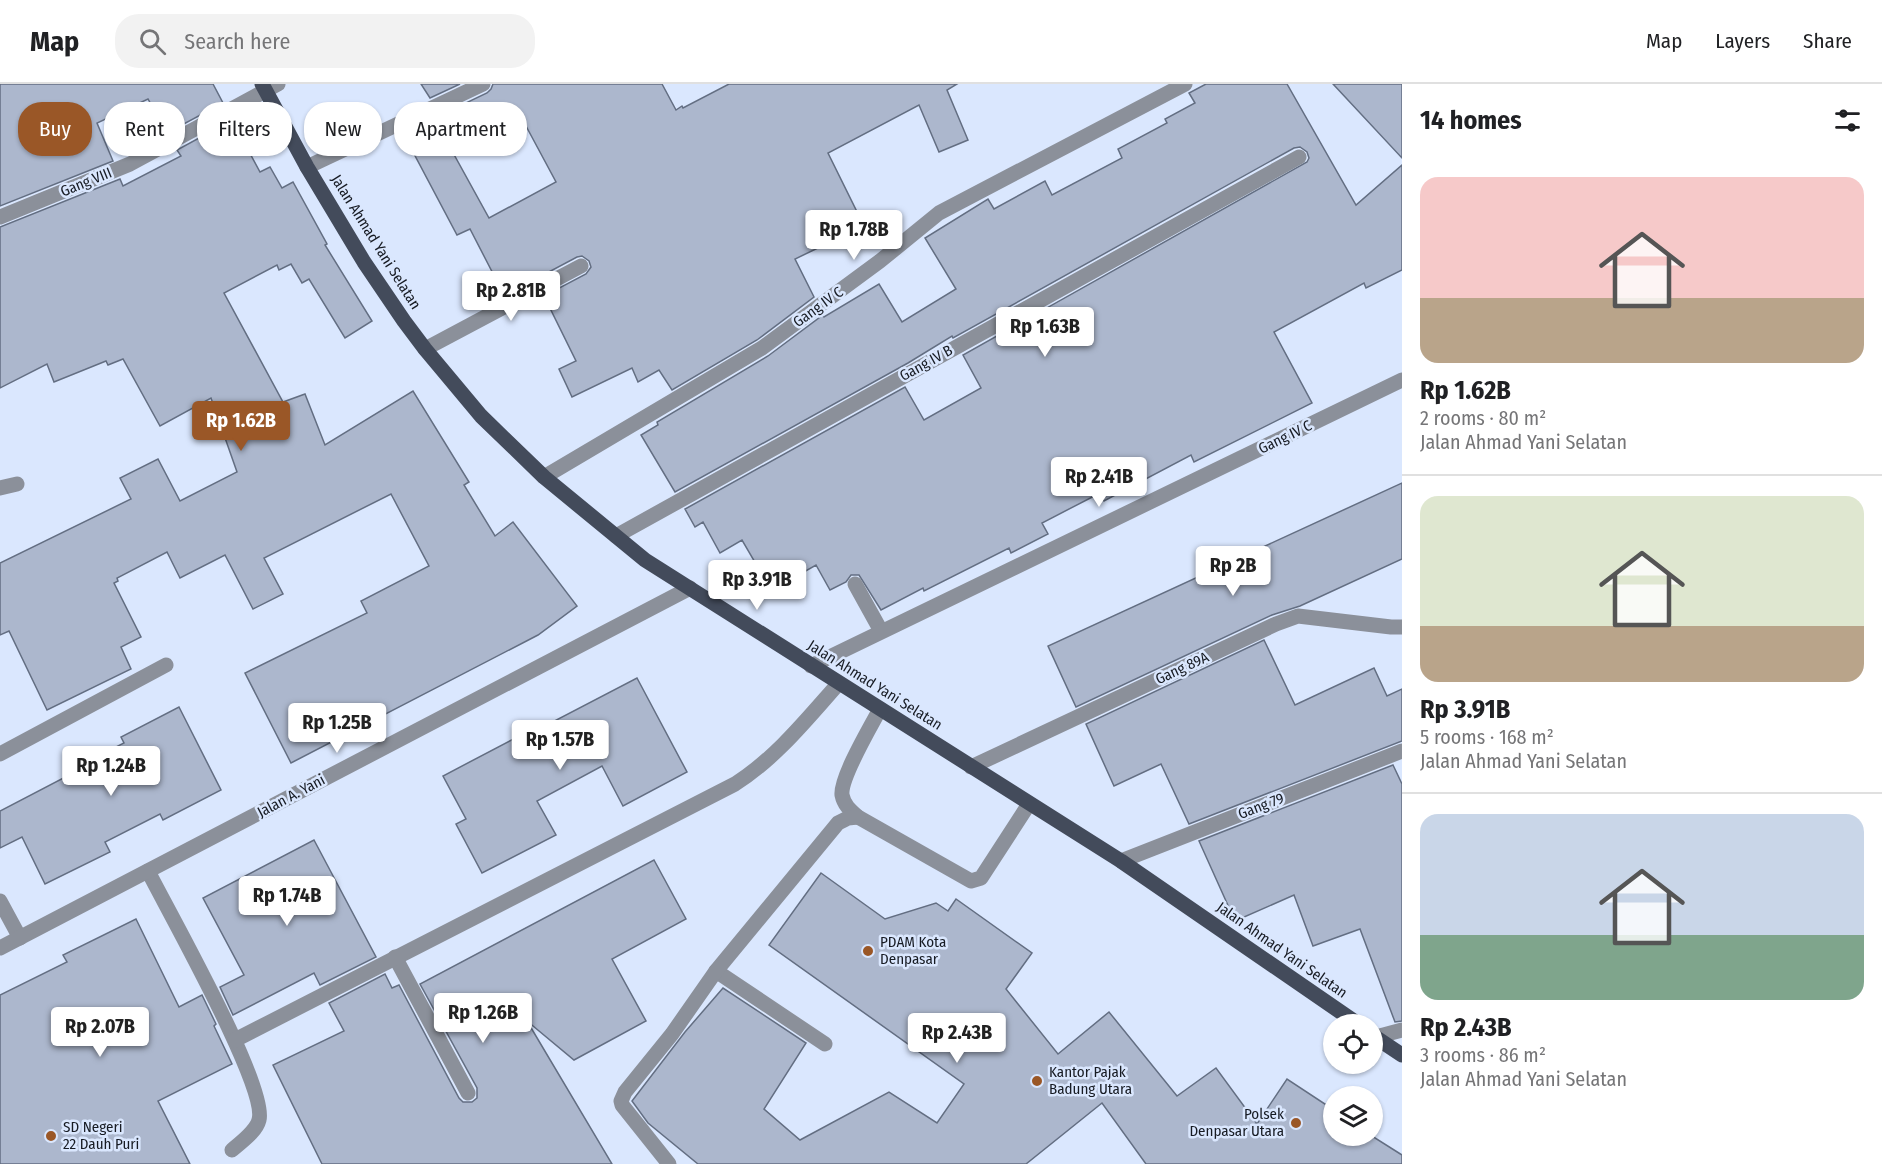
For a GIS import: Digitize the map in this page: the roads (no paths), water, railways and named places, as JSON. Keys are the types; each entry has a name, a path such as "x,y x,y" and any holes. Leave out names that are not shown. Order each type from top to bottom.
{"main road":[{"name":"Jalan Ahmad Yani Selatan","path":"269,86 308,167 364,262 425,349 481,416 544,477 645,560 1121,861 1343,1014"},
{"path":"1383,1042 1402,1055"}],"street":[{"path":"308,167 483,84"},
{"name":"Gang IV C","path":"544,477 762,348 880,261 939,213 1185,84"},
{"name":"Gang VIII","path":"0,217 130,164 269,86"},
{"name":"Gang IV B","path":"616,536 1299,157"},
{"path":"425,349 581,266"},
{"name":"Gang IV C","path":"811,666 1402,380"},
{"path":"0,488 16,484"},
{"path":"855,584 881,631"},
{"name":"Jalan A. Yani","path":"0,948 690,588"},
{"name":"Gang 89A","path":"971,767 1276,624 1298,616 1402,627"},
{"path":"0,754 166,665"},
{"path":"235,1040 735,784 755,772 839,683"},
{"path":"880,709 851,766 842,793 846,807 858,817 971,881 981,878 1029,804"},
{"name":"Gang 79","path":"1121,861 1402,751"},
{"path":"669,1164 622,1105 622,1096 672,1034 717,971 838,823 848,818 858,817"},
{"path":"148,871 246,1063 258,1102 260,1118 256,1128 232,1150"},
{"path":"0,900 20,938"},
{"path":"395,957 468,1094"},
{"path":"717,971 825,1044"},
{"path":"1383,1034 1402,1030"}],"place":[{"name":"PDAM Kota Denpasar","path":"868,951"},
{"name":"Kantor Pajak Badung Utara","path":"1037,1081"},
{"name":"Polsek Denpasar Utara","path":"1296,1123"},
{"name":"SD Negeri 22 Dauh Puri","path":"51,1136"}]}
